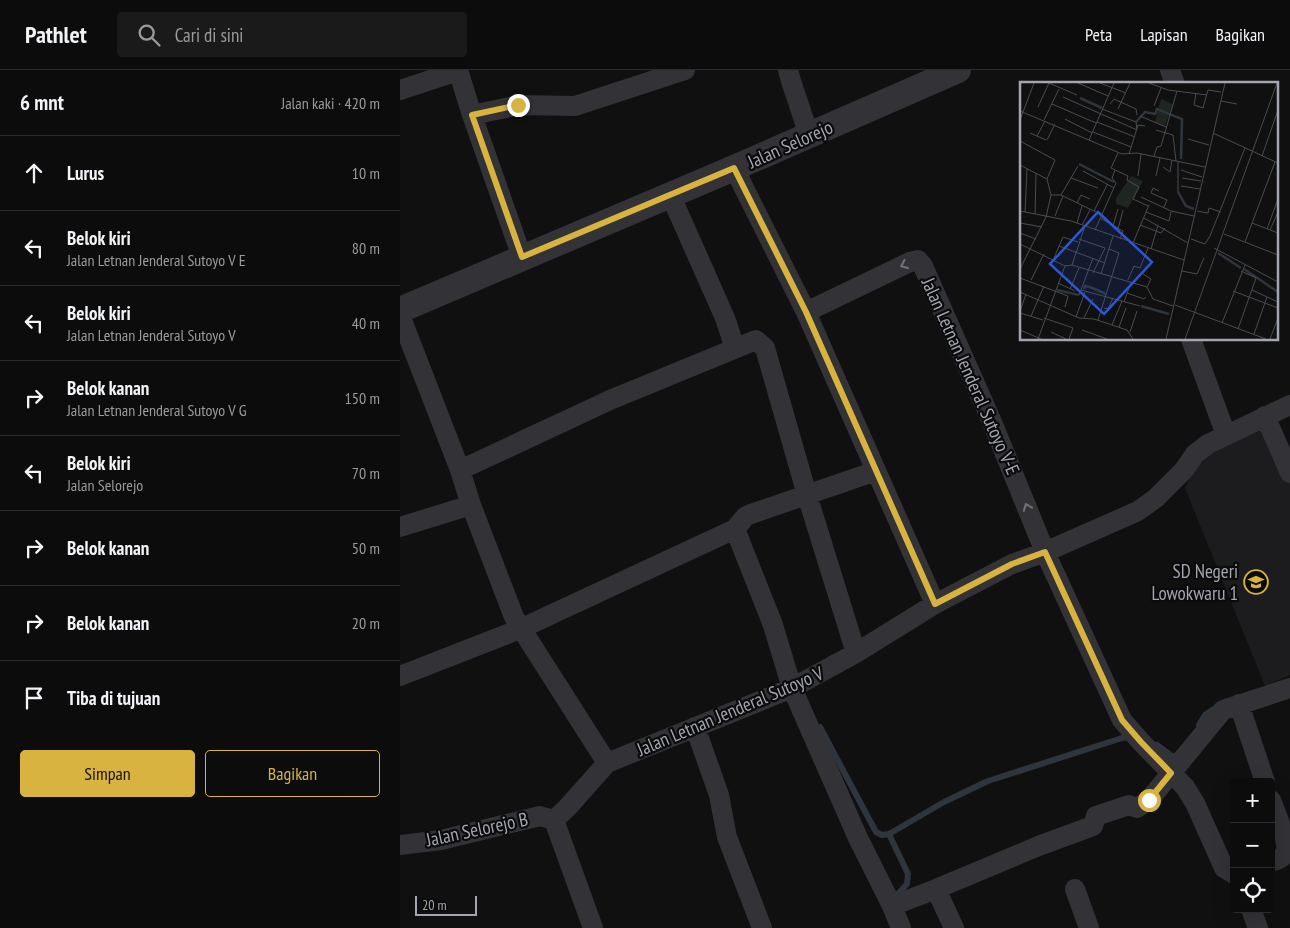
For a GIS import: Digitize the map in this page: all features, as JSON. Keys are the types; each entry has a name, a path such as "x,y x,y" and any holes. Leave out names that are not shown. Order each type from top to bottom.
{"street":[{"path":"400,90 458,70 522,257"},
{"path":"472,115 518,105 574,106 642,77 685,70"},
{"path":"788,70 808,135"},
{"name":"Jalan Selorejo","path":"400,310 734,168 958,70"},
{"path":"1170,70 1174,82"},
{"path":"734,168 806,312 935,604"},
{"path":"670,194 725,318 735,348"},
{"name":"Jalan Letnan Jenderal Sutoyo V-E","path":"806,312 910,262 918,260 923,266 992,422 1045,552"},
{"path":"400,315 514,617 607,763 554,820 593,928"},
{"path":"460,470 610,400 756,340 765,348 807,495 856,654"},
{"path":"1191,340 1226,435"},
{"name":"Jalan Letnan Jenderal Sutoyo V","path":"607,763 792,688 856,654 935,604 1012,564 1045,552 1138,511 1170,485 1195,454 1208,444 1290,405"},
{"path":"1266,416 1290,473"},
{"path":"400,676 520,629 736,529 746,516 750,514 876,471"},
{"path":"400,527 471,505"},
{"path":"736,529 773,626 792,688 858,838 897,905 901,928"},
{"path":"1045,552 1122,720 1190,795 1224,868 1230,872"},
{"path":"897,905 1041,845 1093,826 1096,816 1129,805 1137,808 1149,800 1223,710 1290,688"},
{"path":"1239,704 1264,778"},
{"path":"695,727 719,795 727,837 762,928"},
{"path":"1275,812 1286,844 1286,852 1282,857 1275,860"},
{"name":"Jalan Selorejo B","path":"400,845 441,840 540,816 554,820"},
{"path":"1075,889 1089,928"},
{"path":"936,890 954,928"},
{"path":"1253,913 1258,928"}],"shaded area":[{"name":"SD Negeri Lowokwaru 1","path":"1267,428 1290,480 1290,675 1265,686 1185,488 1194,471 1215,450"}],"waterway":[{"path":"1199,725 1205,715 1214,709"},
{"path":"820,727 876,832 882,835 889,834"},
{"path":"898,899 897,895 907,884 908,874 889,834 944,802 988,781 1122,738 1131,737"},
{"path":"1157,745 1173,757 1179,754"}],"place":[{"name":"SD Negeri Lowokwaru 1","path":"1256,582"}],"route":[{"path":"518,105 472,115 522,257 734,168 806,312 935,604 1012,564 1045,552 1122,720 1171,773 1149,800"}]}
